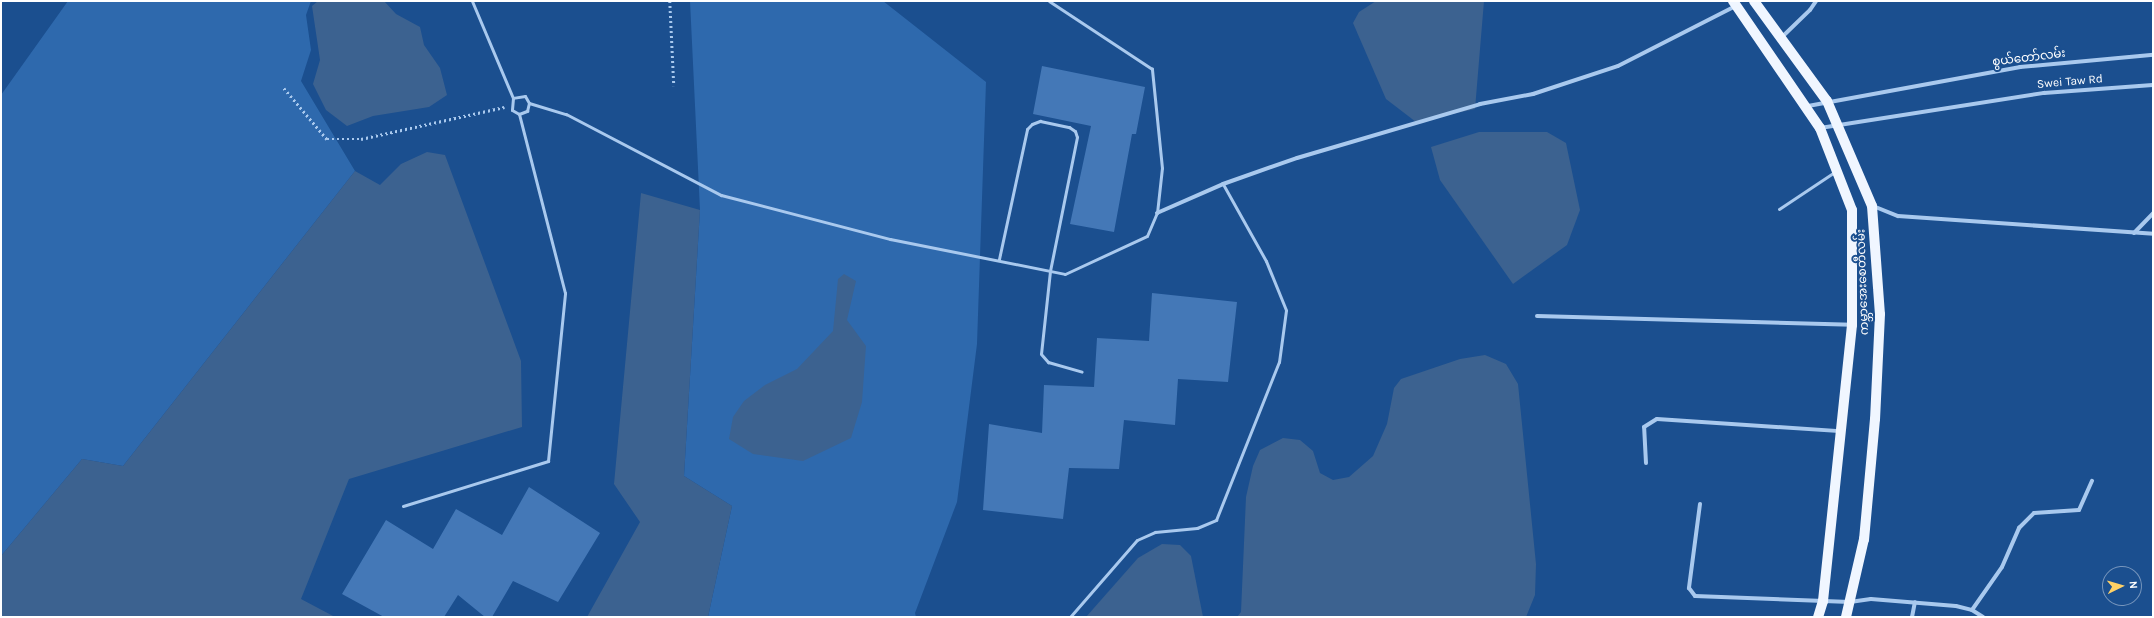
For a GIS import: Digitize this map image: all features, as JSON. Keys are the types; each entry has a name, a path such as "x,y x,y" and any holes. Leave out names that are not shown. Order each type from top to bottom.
{"main road":[{"name":"ကမ္ဘာအေးစေတီလမ်း","path":"1754,1 1827,101 1839,124 1872,206 1880,314 1875,419 1864,539 1846,617"},
{"name":"ကမ္ဘာအေးစေတီလမ်း","path":"1734,3 1808,106 1820,128 1852,210 1852,325 1823,601 1818,617"}],"street":[{"path":"1781,37 1810,10 1816,1"},
{"path":"1157,213 1223,184 1408,124 1480,104 1533,94 1618,66 1734,3"},
{"name":"စွယ်တော်လမ်း","path":"1808,106 1908,86 2020,67 2153,55"},
{"name":"Swei Taw Rd","path":"1820,128 2044,93 2153,85"},
{"path":"1872,206 1898,216 2153,234"},
{"path":"2134,233 2153,213"},
{"path":"1537,316 1852,325"},
{"path":"1646,463 1644,427 1657,419 1842,431"},
{"path":"1972,610 2002,567 2019,528 2034,513 2079,510 2092,481"},
{"path":"1700,504 1689,588 1695,596 1850,602 1871,599 1915,602 1972,610 1983,617"},
{"path":"1912,617 1915,602"}],"lane":[{"path":"403,506 548,461 565,293 519,114 510,106 513,98 472,1"},
{"path":"513,98 525,96 530,103 566,114 721,195 890,239 999,259 1065,274 1148,236 1157,213 1162,168 1152,68 1049,1"},
{"path":"519,114 527,111 530,103"},
{"path":"999,259 1027,129 1032,124 1040,121 1069,127 1075,131 1077,137 1050,271 1041,354 1048,362 1082,372"},
{"path":"1779,209 1837,170"},
{"path":"1070,617 1137,540 1155,532 1197,528 1216,520 1279,362 1286,310 1266,261 1223,184"}],"path":[{"path":"670,1 674,86"},
{"path":"284,88 327,139 361,139 510,106"}],"shaded area":[{"path":"68,1 311,1 306,15 311,50 301,81 355,171 123,466 82,459 1,556 1,95"},
{"path":"318,1 384,1 396,14 420,27 424,45 440,68 447,95 429,107 373,116 347,126 326,110 313,84 320,60 312,6"},
{"path":"690,1 883,1 986,82 977,344 957,502 915,613 916,617 708,617 732,506 684,476 700,210"},
{"path":"1376,1 1484,1 1475,109 1416,122 1386,99 1353,23 1359,12"},
{"path":"1479,132 1547,132 1566,143 1580,210 1567,245 1513,284 1440,180 1431,147"},
{"path":"427,152 445,155 521,361 522,427 349,479 301,599 335,617 1,617 1,556 82,459 123,466 355,171 380,185 401,164"},
{"path":"641,193 700,210 684,476 732,506 708,617 587,617 640,522 614,484"},
{"path":"844,274 856,281 847,320 866,346 862,402 851,438 803,461 753,454 729,439 733,417 744,401 765,385 797,369 833,331 838,279"},
{"path":"1485,355 1506,364 1518,384 1536,564 1535,595 1526,617 1237,617 1241,612 1246,497 1253,466 1260,450 1283,438 1300,440 1313,451 1320,473 1333,480 1349,477 1373,456 1387,424 1394,388 1401,379 1460,359"},
{"path":"1162,544 1180,545 1191,556 1203,617 1086,617 1138,558"}],"building":[{"path":"1042,66 1145,87 1136,134 1132,134 1114,232 1070,224 1091,126 1033,114"},
{"path":"1152,293 1237,302 1228,382 1178,379 1175,425 1124,420 1119,469 1069,468 1063,519 983,510 989,424 1042,433 1044,385 1094,387 1097,338 1149,341"},
{"path":"529,487 600,533 558,602 513,581 492,617 485,617 458,595 444,617 384,617 342,594 386,520 433,549 456,509 502,535"}]}
